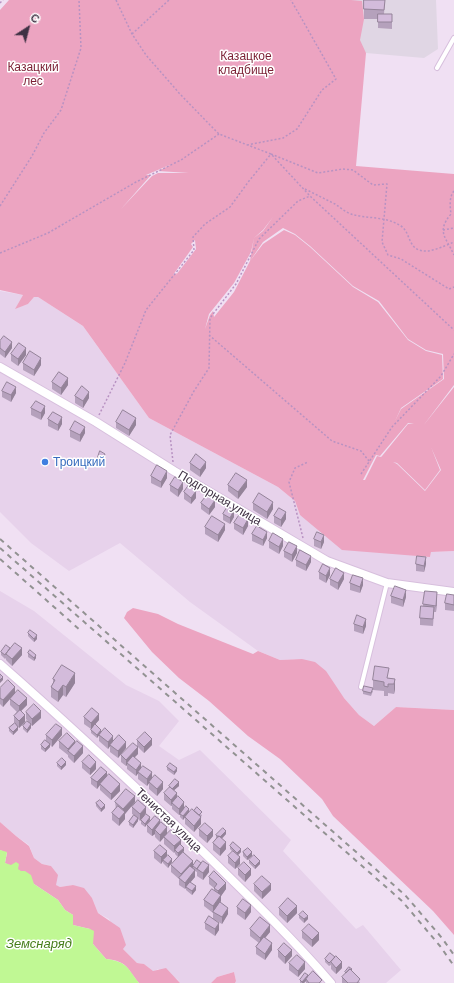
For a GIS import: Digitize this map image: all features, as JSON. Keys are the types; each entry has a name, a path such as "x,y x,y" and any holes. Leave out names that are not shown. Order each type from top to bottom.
{"street":[{"name":"Подгорная улица","path":"0,367 96,422 174,471 327,561 387,583 454,592"},
{"name":"Тенистая улица","path":"0,664 146,797 252,899 304,952 331,983"}],"lane":[{"path":"437,68 454,38"},
{"path":"361,687 387,583"}],"path":[{"path":"0,3 3,0"},
{"path":"0,206 32,156 44,133 61,110 81,48 79,0"},
{"path":"116,0 132,34 146,55 179,93 219,134 318,173 343,169 353,170 373,184 387,184 382,242 388,255 401,259 449,289 454,287"},
{"path":"132,34 169,0"},
{"path":"247,145 283,138 297,128 322,90 336,79 290,0"},
{"path":"0,253 48,233 136,182 181,160 219,134"},
{"path":"271,154 310,196 454,330"},
{"path":"96,422 125,363 146,310 194,250 193,237 205,224 230,207 271,154"},
{"path":"303,188 349,213 384,219 402,226 412,245 419,250 426,251 438,249 454,242"},
{"path":"454,191 449,205 451,214 445,222 443,230 445,238 454,255"},
{"path":"174,471 170,435 194,390 210,368 210,318 236,284 259,239 298,201 310,196"},
{"path":"443,230 454,228"},
{"path":"209,335 332,441 361,451 369,461"},
{"path":"361,474 392,427 441,376 454,354"},
{"path":"305,548 289,482 295,468 308,462"}],"shaded area":[{"path":"322,0 436,0 438,49 424,58 366,53"},
{"path":"0,291 23,295 16,308 28,304 34,297 38,297 83,326 149,418 278,487 295,501 300,515 430,557 431,552 454,551 454,710 396,707 374,726 359,715 344,698 302,659 280,660 258,651 190,602 120,543 69,571 31,543 0,512"},
{"path":"0,591 34,611 126,685 159,701 179,721 159,746 179,760 200,750 291,840 283,851 356,929 363,925 401,970 386,983 235,983 234,972 217,977 211,983 180,983 177,979 158,969 153,972 144,964 137,963 123,949 109,919 98,913 92,898 73,885 60,887 55,885 51,866 42,864 34,858 29,845 0,822"}],"green space":[{"path":"9,0 362,1 364,19 360,40 366,53 356,166 454,174 454,385 423,426 454,387 454,551 431,552 430,557 342,550 300,515 295,501 278,487 149,418 83,326 38,297 34,297 28,304 15,309 23,295 0,290 0,10","holes":["172,164 158,171 189,173 158,173 152,176 121,209 151,175 146,175","283,228 295,234 310,246 353,286 379,301 408,339 426,350 443,354 444,379 401,409 395,421 401,408 443,379 442,355 426,351 408,340 378,302 353,287 295,235 284,230 263,244 250,261 263,242","254,238 250,261 234,292 214,317 213,311 205,329 209,314 234,283 251,252","195,240 196,249 176,275 177,273 173,275 193,247 191,244","408,423 414,424 408,424 382,456 381,457 377,456 365,480 363,480 376,455 380,456","431,447 441,470 425,491 397,464 393,462 397,463 425,490 440,470"]},
{"path":"133,608 158,614 178,624 253,654 258,651 280,660 302,659 315,662 326,671 344,698 359,715 374,726 396,707 454,710 454,935 433,911 333,816 322,799 280,759 248,736 209,701 179,678 152,652 124,618 127,612"},
{"path":"0,822 29,846 34,858 42,864 51,866 58,875 56,885 60,887 73,885 84,888 92,898 98,913 120,928 126,945 123,949 137,963 144,964 153,971 166,968 180,983 139,983 126,966 119,962 106,959 93,944 90,929 73,925 73,915 65,910 58,900 34,884 21,872 5,863 7,853 0,850"},
{"path":"234,972 235,983 211,983 217,977"}],"water":[{"name":"Земснаряд","path":"0,850 7,852 5,863 11,865 16,862 19,864 18,869 31,875 34,884 58,900 65,910 73,915 73,925 94,931 93,944 106,959 119,962 126,966 139,983 0,983"}],"building":[{"path":"364,0 385,0 384,10 364,9"},
{"path":"378,14 392,14 392,22 378,22"},
{"path":"4,336 12,342 5,352 0,348 0,341"},
{"path":"19,343 26,348 18,359 11,354"},
{"path":"30,351 41,358 34,370 23,363"},
{"path":"59,372 68,378 61,388 52,382"},
{"path":"7,382 16,387 11,395 2,391"},
{"path":"82,386 89,392 83,401 75,396"},
{"path":"36,401 45,406 41,413 31,408"},
{"path":"123,410 136,418 129,430 116,422"},
{"path":"53,412 62,417 58,425 48,419"},
{"path":"75,421 85,427 80,435 70,430"},
{"path":"100,451 105,454 102,462 97,460"},
{"path":"196,454 206,462 200,470 190,463"},
{"path":"157,465 167,471 161,482 151,476"},
{"path":"236,473 247,480 238,492 228,485"},
{"path":"175,477 183,482 178,490 170,485"},
{"path":"189,485 196,491 191,498 184,492"},
{"path":"259,493 273,502 267,512 253,503"},
{"path":"207,495 215,500 209,509 201,503"},
{"path":"228,506 234,510 230,518 223,514"},
{"path":"279,508 286,512 281,520 274,516"},
{"path":"240,514 248,519 243,528 234,523"},
{"path":"212,516 225,524 218,535 205,527"},
{"path":"257,526 267,532 263,540 252,534"},
{"path":"317,532 324,535 321,542 314,539"},
{"path":"273,533 283,539 279,547 269,541"},
{"path":"289,542 297,546 292,555 284,551"},
{"path":"300,550 311,556 306,565 296,560"},
{"path":"417,556 426,557 424,566 416,564"},
{"path":"323,564 330,568 326,576 319,572"},
{"path":"336,568 344,573 338,583 330,579"},
{"path":"353,575 363,578 360,587 350,583"},
{"path":"395,586 406,590 403,600 391,596"},
{"path":"425,591 437,592 436,606 423,604"},
{"path":"447,594 454,595 454,605 445,603"},
{"path":"421,606 434,607 433,619 420,618"},
{"path":"357,615 366,619 363,627 354,624"},
{"path":"30,630 37,635 34,639 28,633"},
{"path":"15,643 22,648 12,659 6,654"},
{"path":"6,645 10,648 5,655 1,652"},
{"path":"30,650 36,655 34,658 28,653"},
{"path":"62,665 75,673 66,687 63,685 58,692 51,687 55,680 53,679"},
{"path":"375,666 389,668 387,678 395,679 394,684 388,684 388,687 384,686 384,682 373,680"},
{"path":"8,680 15,687 3,700 0,698 0,688"},
{"path":"364,686 373,688 371,693 363,691"},
{"path":"18,690 27,698 19,706 10,699"},
{"path":"34,704 41,711 32,719 26,712"},
{"path":"92,708 99,714 91,723 84,717"},
{"path":"20,710 25,715 19,721 14,716"},
{"path":"27,721 31,724 27,730 23,726"},
{"path":"15,723 18,727 13,732 9,728"},
{"path":"56,724 62,728 52,740 46,735"},
{"path":"95,724 101,730 97,735 91,730"},
{"path":"105,728 113,736 108,742 99,735"},
{"path":"145,732 152,739 144,747 137,740"},
{"path":"67,733 75,741 68,749 59,741"},
{"path":"119,735 126,742 118,751 110,745"},
{"path":"45,740 50,744 45,749 41,745"},
{"path":"77,741 83,746 74,756 68,751"},
{"path":"133,743 138,747 126,760 121,755"},
{"path":"89,755 96,762 90,769 82,762"},
{"path":"133,756 141,763 136,770 127,763"},
{"path":"62,758 66,762 61,767 57,763"},
{"path":"170,763 177,768 174,772 167,767"},
{"path":"143,766 152,772 147,779 138,772"},
{"path":"101,767 107,772 97,782 91,778"},
{"path":"109,774 120,784 111,794 100,784"},
{"path":"155,775 163,782 157,789 149,782"},
{"path":"175,779 179,782 172,789 169,786"},
{"path":"170,787 177,793 171,800 164,793"},
{"path":"126,789 135,796 123,809 115,802"},
{"path":"178,796 184,802 179,809 172,803"},
{"path":"100,800 105,805 101,809 96,803"},
{"path":"138,800 146,807 140,814 132,807"},
{"path":"118,806 125,812 119,819 112,813"},
{"path":"186,806 189,809 183,816 180,814"},
{"path":"197,807 202,812 199,815 194,811"},
{"path":"192,809 201,817 194,826 185,817"},
{"path":"146,814 150,817 145,824 141,820"},
{"path":"134,815 138,818 133,825 129,822"},
{"path":"155,816 160,820 152,830 147,825"},
{"path":"161,822 167,827 160,835 155,830"},
{"path":"205,823 213,830 207,836 199,829"},
{"path":"223,828 226,831 220,837 216,835"},
{"path":"171,830 181,840 174,846 164,837"},
{"path":"219,836 226,842 220,849 213,843"},
{"path":"233,842 241,849 237,853 230,846"},
{"path":"180,844 184,848 178,853 175,850"},
{"path":"160,845 167,851 161,857 154,851"},
{"path":"248,848 252,852 247,857 243,852"},
{"path":"233,851 240,857 235,863 228,856"},
{"path":"183,852 193,861 181,874 171,865"},
{"path":"168,855 172,859 168,864 163,860"},
{"path":"254,855 260,861 255,866 249,860"},
{"path":"197,860 201,863 197,869 193,866"},
{"path":"203,861 209,865 203,873 197,869"},
{"path":"244,862 251,869 245,875 238,868"},
{"path":"190,866 195,870 185,883 179,878"},
{"path":"214,871 226,883 218,891 214,888 217,884 209,877"},
{"path":"262,876 271,884 262,892 254,884"},
{"path":"190,882 196,886 192,891 186,887"},
{"path":"212,889 221,895 213,906 204,900"},
{"path":"288,898 297,906 287,916 279,908"},
{"path":"243,899 251,905 245,913 237,907"},
{"path":"220,902 228,908 222,917 213,912"},
{"path":"303,911 308,916 304,919 299,915"},
{"path":"209,916 219,923 215,929 205,923"},
{"path":"260,917 270,925 260,938 250,929"},
{"path":"309,924 319,933 312,940 302,931"},
{"path":"264,937 272,943 265,954 256,947"},
{"path":"284,943 292,950 285,957 278,950"},
{"path":"330,953 335,957 329,963 325,959"},
{"path":"297,955 305,962 298,971 289,963"},
{"path":"336,956 342,962 336,968 331,962"},
{"path":"349,967 352,969 346,973 345,972"},
{"path":"350,969 360,979 357,983 348,983 342,977"},
{"path":"313,971 322,980 319,983 309,983 306,979"},
{"path":"305,973 308,975 302,982 300,980"}],"railway":[{"path":"0,539 405,895 442,938 454,955"},
{"path":"0,548 402,901 440,946 454,966"},
{"path":"0,559 80,630"}],"place":[{"name":"Троицкий","path":"45,462"}],"park label":[{"name":"Казацкое кладбище","path":"246,63"},
{"name":"Казацкий лес","path":"33,74"}]}
